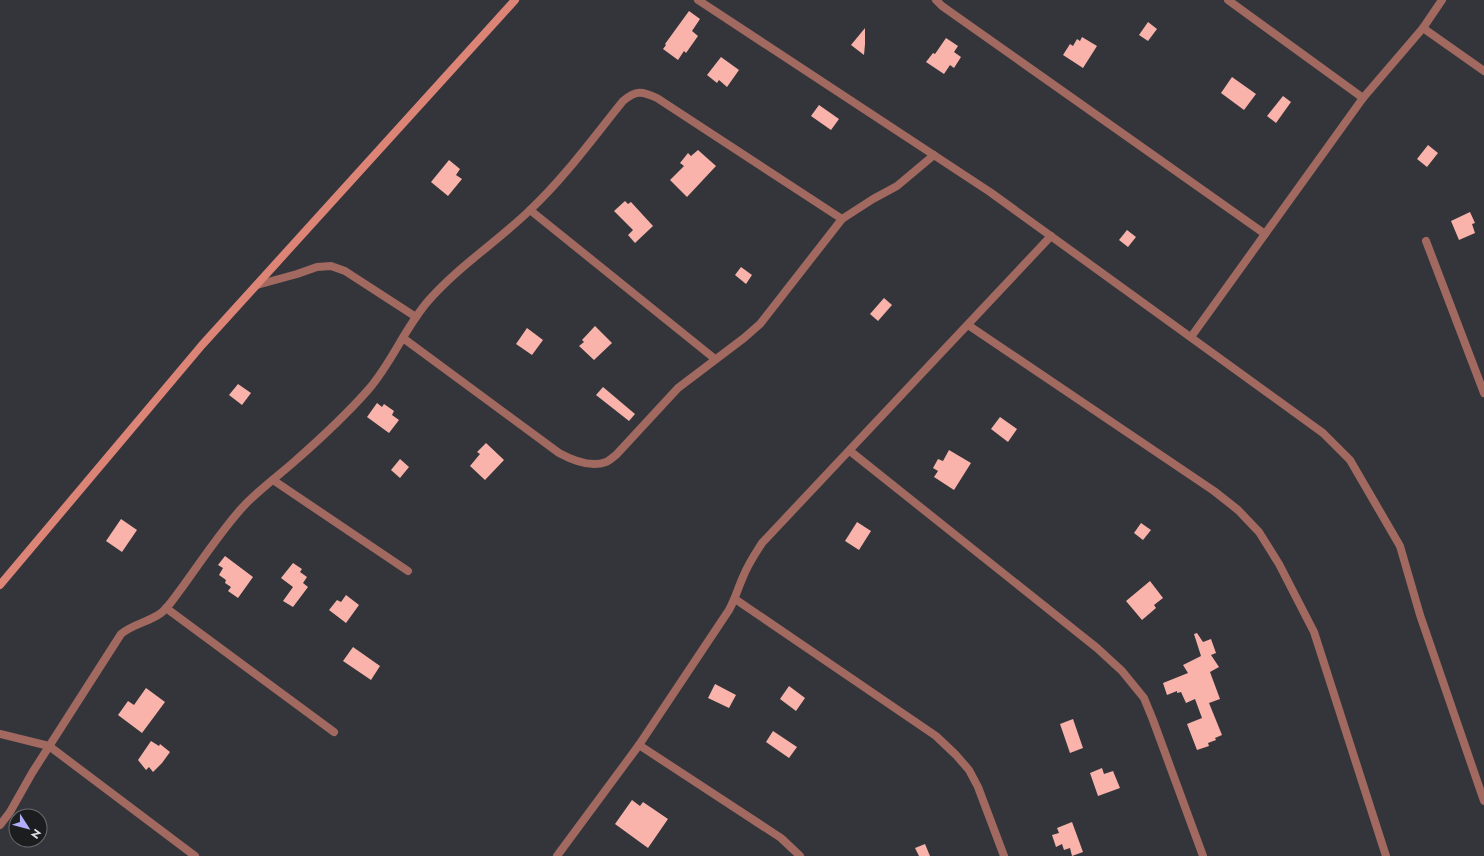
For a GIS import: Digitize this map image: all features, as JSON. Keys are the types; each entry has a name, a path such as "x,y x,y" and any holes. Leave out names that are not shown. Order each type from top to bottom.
{"street":[{"path":"0,585 202,345 516,0"},
{"path":"698,0 990,192 1323,433 1350,460 1400,546 1420,615 1484,801"},
{"path":"936,0 949,11 1264,234"},
{"path":"1228,0 1363,98"},
{"path":"1191,337 1363,98 1423,28 1442,0"},
{"path":"1423,28 1484,71"},
{"path":"0,825 10,812 32,773 121,634 127,629 161,613 166,608 227,526 261,488 273,480 313,446 369,390 385,368 416,317 427,302 447,280 530,210 557,182 623,101 631,94 638,92 657,98 842,219"},
{"path":"403,338 559,453 574,460 595,465 606,462 616,455 678,388 760,324 842,219 873,199 897,186 934,156"},
{"path":"530,210 715,359"},
{"path":"557,856 639,745 735,599 750,560 762,544 1051,236"},
{"path":"1426,241 1484,393"},
{"path":"256,285 317,267 331,266 345,271 416,317"},
{"path":"968,325 1214,491 1238,510 1259,532 1279,564 1314,632 1386,856"},
{"path":"850,451 1097,648 1122,671 1144,698 1203,856"},
{"path":"273,480 408,571"},
{"path":"735,599 936,736 946,745 969,770 978,788 1004,856"},
{"path":"166,608 334,732"},
{"path":"0,734 49,746 194,856"},
{"path":"639,745 781,838 800,856"}],"building":[{"path":"689,11 700,19 692,31 698,36 686,53 684,51 678,60 663,49"},
{"path":"1148,22 1157,29 1148,41 1139,35"},
{"path":"865,28 865,44 864,55 851,45"},
{"path":"1082,37 1097,46 1083,68 1063,55 1070,44 1073,46 1077,39 1080,41"},
{"path":"946,38 958,46 954,52 961,57 954,68 950,65 944,74 926,62 933,53 935,54"},
{"path":"721,57 739,70 727,87 719,80 717,83 707,75"},
{"path":"1232,77 1256,94 1244,110 1221,93"},
{"path":"1283,96 1291,102 1276,123 1267,116"},
{"path":"819,105 839,119 831,130 811,116"},
{"path":"1428,145 1438,153 1427,167 1417,159"},
{"path":"698,150 716,166 687,197 670,180 684,166 680,163 688,153 691,156"},
{"path":"449,160 460,169 456,175 462,179 448,196 431,182"},
{"path":"625,201 628,204 631,202 653,226 635,243 628,235 633,230 614,211"},
{"path":"1470,212 1475,223 1472,224 1475,233 1459,240 1451,221"},
{"path":"1127,230 1136,237 1128,247 1119,240"},
{"path":"741,267 752,275 746,284 735,275"},
{"path":"884,298 892,305 878,321 870,314"},
{"path":"595,326 612,343 594,360 579,346 584,342 582,340"},
{"path":"527,328 543,340 532,355 516,344"},
{"path":"238,384 251,393 242,405 229,395"},
{"path":"603,387 635,414 629,421 596,395"},
{"path":"377,403 382,407 384,404 394,411 392,415 399,420 389,433 367,417"},
{"path":"1000,417 1017,429 1008,442 991,429"},
{"path":"486,443 504,460 485,480 470,466 480,454 477,452"},
{"path":"949,450 971,463 954,490 934,477 938,471 933,468 938,459 943,461"},
{"path":"400,459 409,467 400,478 391,470"},
{"path":"121,519 137,530 122,552 106,541"},
{"path":"857,522 871,531 859,550 845,541"},
{"path":"1141,523 1151,530 1143,540 1134,533"},
{"path":"225,556 253,577 238,598 228,591 231,587 225,583 226,580 219,575 223,568 218,565"},
{"path":"293,563 302,569 300,572 307,577 303,583 308,587 293,607 283,601 293,587 281,578"},
{"path":"1150,581 1163,598 1154,605 1156,608 1142,620 1126,601"},
{"path":"346,595 359,605 346,623 329,610 337,600 341,602"},
{"path":"1197,633 1203,642 1211,639 1216,653 1211,655 1219,667 1210,672 1220,699 1209,703 1222,735 1215,738 1216,740 1208,743 1209,746 1197,750 1187,724 1202,718 1195,699 1186,703 1181,692 1177,693 1177,691 1167,695 1163,683 1188,673 1183,665 1201,656 1194,634"},
{"path":"353,647 380,666 371,680 343,661"},
{"path":"715,684 736,695 729,708 708,698"},
{"path":"789,686 805,698 796,711 780,699"},
{"path":"146,688 165,702 142,733 118,715 128,701 134,705"},
{"path":"1073,719 1083,748 1070,753 1060,724"},
{"path":"773,731 797,747 789,758 766,742"},
{"path":"151,741 159,746 160,744 170,752 153,772 149,767 146,770 138,760"},
{"path":"1102,768 1104,774 1113,771 1120,788 1098,796 1090,773"},
{"path":"632,800 640,806 643,802 668,819 648,848 615,824"},
{"path":"1072,822 1083,852 1072,856 1070,848 1064,850 1062,844 1056,847 1052,835 1059,833 1057,828"},
{"path":"925,844 930,856 919,856 915,848"}]}
